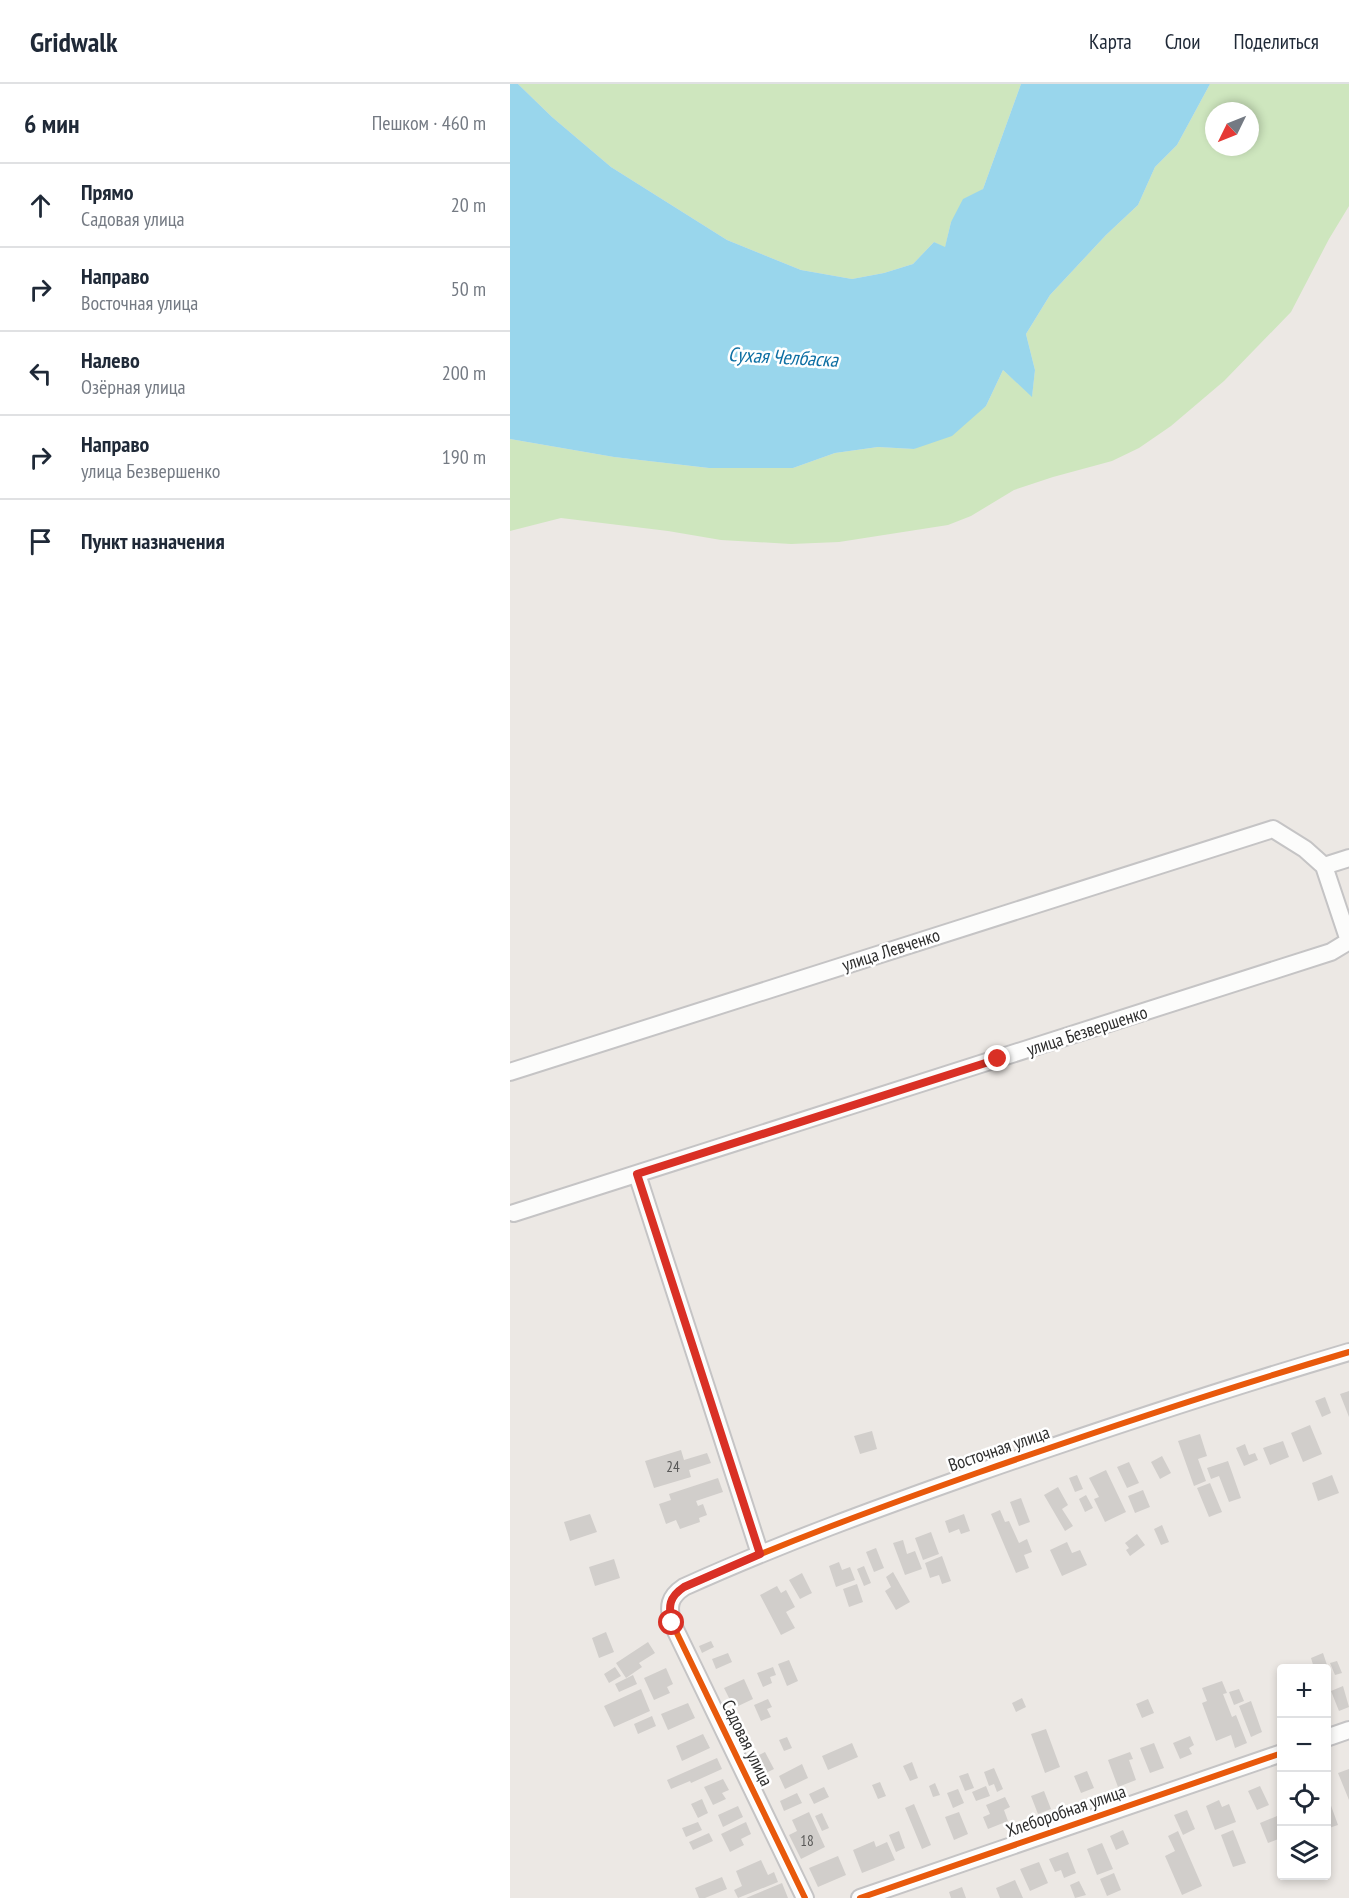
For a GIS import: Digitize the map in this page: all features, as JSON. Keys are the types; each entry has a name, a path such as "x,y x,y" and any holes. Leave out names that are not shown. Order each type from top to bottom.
{"street":[{"name":"улица Левченко","path":"510,1072 1273,829 1305,849 1324,866"},
{"path":"1349,858 1324,866 1349,941"},
{"name":"улица Безвершенко","path":"514,1214 1331,952 1349,941"},
{"path":"637,1174 760,1554"},
{"name":"Восточная улица","path":"670,1600 684,1587 760,1554 925,1492 1116,1424 1349,1352"},
{"name":"Садовая улица","path":"670,1600 669,1611 672,1623 805,1898"},
{"path":"1331,1736 1349,1730"},
{"name":"Хлеборобная улица","path":"860,1898 1277,1754"}],"green space":[{"path":"518,84 1021,84 983,189 951,222 945,248 934,242 913,264 884,273 852,279 801,270 727,240 611,167 552,117"},
{"path":"1210,84 1349,84 1349,206 1291,312 1224,381 1171,426 1139,448 1112,461 1014,490 971,516 948,525 839,542 791,544 721,540 561,518 510,531 510,439 614,457 709,468 793,468 835,453 878,447 914,449 986,406 1003,370 1032,396 1035,370 1026,334 1050,295 1106,235 1138,205 1155,167 1177,145"}],"water":[{"name":"Сухая Челбаска","path":"510,84 518,84 552,117 611,167 727,240 801,270 852,279 884,273 913,264 934,242 945,247 951,222 963,199 983,189 1021,84 1210,84 1177,145 1155,167 1138,205 1106,235 1050,295 1026,334 1035,370 1032,397 1003,370 986,406 952,436 914,449 878,447 835,453 793,468 709,468 614,457 510,439"}],"building":[{"path":"1349,1391 1349,1417 1340,1394"},
{"path":"1325,1397 1331,1413 1322,1417 1315,1401"},
{"path":"1310,1425 1322,1454 1303,1462 1291,1433"},
{"path":"872,1431 877,1449 860,1454 854,1436"},
{"path":"1200,1434 1207,1456 1198,1459 1206,1481 1194,1486 1178,1441"},
{"path":"1283,1441 1289,1457 1270,1465 1263,1448"},
{"path":"1245,1444 1249,1455 1255,1453 1258,1460 1244,1466 1236,1448"},
{"path":"681,1450 684,1460 707,1453 711,1463 689,1470 691,1477 654,1488 645,1461"},
{"path":"1162,1456 1171,1473 1160,1479 1151,1462"},
{"path":"1228,1461 1241,1498 1229,1502 1219,1476 1211,1479 1207,1468"},
{"path":"1129,1462 1139,1483 1127,1488 1117,1467"},
{"path":"1106,1470 1126,1512 1105,1522 1094,1499 1099,1497 1089,1478"},
{"path":"1077,1475 1083,1489 1075,1492 1069,1478"},
{"path":"1332,1475 1339,1493 1318,1501 1312,1483"},
{"path":"718,1478 723,1492 696,1501 698,1506 703,1504 707,1515 699,1518 700,1522 680,1529 676,1520 666,1524 659,1504 671,1500 669,1494"},
{"path":"1210,1483 1222,1512 1209,1517 1197,1488"},
{"path":"1058,1487 1068,1505 1062,1509 1073,1526 1065,1531 1044,1495"},
{"path":"1143,1490 1150,1507 1135,1513 1128,1496"},
{"path":"1086,1495 1093,1508 1085,1512 1079,1499"},
{"path":"1021,1498 1030,1522 1019,1526 1010,1502"},
{"path":"1000,1510 1005,1522 1009,1521 1019,1543 1027,1539 1032,1552 1024,1555 1029,1568 1016,1573 991,1514"},
{"path":"590,1514 597,1532 570,1541 564,1522"},
{"path":"964,1514 970,1531 961,1534 959,1529 949,1533 945,1521"},
{"path":"1162,1525 1169,1542 1161,1545 1154,1529"},
{"path":"931,1532 939,1554 923,1560 915,1538"},
{"path":"1137,1534 1145,1545 1130,1556 1126,1550 1129,1548 1125,1543"},
{"path":"903,1540 907,1554 915,1551 922,1569 905,1575 893,1543"},
{"path":"1067,1542 1072,1553 1080,1550 1087,1565 1062,1576 1050,1550"},
{"path":"876,1548 884,1568 874,1572 866,1552"},
{"path":"942,1556 951,1581 942,1584 939,1575 930,1578 925,1563"},
{"path":"614,1559 620,1578 595,1586 589,1567"},
{"path":"839,1562 842,1570 850,1567 855,1580 836,1587 829,1566"},
{"path":"864,1566 871,1583 864,1586 857,1569"},
{"path":"893,1572 910,1602 896,1610 885,1591 891,1587 886,1577"},
{"path":"802,1573 812,1593 800,1599 789,1580"},
{"path":"857,1584 863,1602 849,1607 843,1589"},
{"path":"777,1586 781,1593 786,1590 795,1607 786,1612 795,1628 781,1635 760,1595"},
{"path":"606,1632 614,1652 599,1658 592,1638"},
{"path":"711,1641 714,1647 702,1653 699,1646"},
{"path":"648,1642 655,1653 639,1663 642,1667 626,1678 616,1663"},
{"path":"728,1653 732,1662 716,1669 712,1659"},
{"path":"1323,1653 1327,1664 1313,1664 1311,1658"},
{"path":"789,1660 798,1681 787,1686 778,1664"},
{"path":"1337,1661 1342,1673 1335,1675 1330,1663"},
{"path":"615,1667 621,1676 609,1683 604,1674"},
{"path":"773,1667 776,1675 770,1677 772,1683 763,1687 757,1673"},
{"path":"666,1668 673,1684 667,1687 670,1693 654,1700 644,1678"},
{"path":"633,1675 637,1684 619,1692 615,1684"},
{"path":"744,1679 753,1699 734,1708 724,1688"},
{"path":"1222,1681 1227,1693 1223,1694 1232,1717 1236,1715 1247,1743 1235,1748 1231,1735 1216,1741 1202,1703 1207,1701 1202,1688"},
{"path":"1343,1686 1349,1707 1339,1711 1331,1691"},
{"path":"641,1689 650,1711 614,1727 604,1706"},
{"path":"1239,1689 1244,1701 1234,1705 1229,1692"},
{"path":"1022,1698 1026,1707 1016,1712 1012,1703"},
{"path":"768,1699 772,1707 767,1709 771,1717 761,1721 754,1705"},
{"path":"1148,1699 1154,1713 1142,1718 1136,1704"},
{"path":"1251,1701 1262,1732 1251,1737 1239,1706"},
{"path":"688,1703 695,1718 668,1730 661,1714"},
{"path":"652,1716 656,1726 638,1734 634,1724"},
{"path":"1046,1729 1060,1767 1045,1773 1031,1734"},
{"path":"703,1734 710,1748 682,1761 676,1746"},
{"path":"1190,1736 1194,1745 1189,1748 1192,1754 1180,1759 1173,1743"},
{"path":"787,1737 792,1748 784,1751 779,1740"},
{"path":"852,1743 858,1757 828,1770 822,1756"},
{"path":"1154,1743 1164,1768 1150,1773 1140,1748"},
{"path":"765,1752 774,1769 766,1773 757,1756"},
{"path":"1130,1752 1133,1759 1129,1760 1136,1780 1118,1787 1108,1760"},
{"path":"717,1758 722,1769 671,1789 667,1780"},
{"path":"912,1762 918,1778 910,1781 903,1766"},
{"path":"802,1764 808,1778 785,1789 779,1776"},
{"path":"994,1768 1003,1789 997,1792 994,1784 989,1786 984,1772"},
{"path":"1349,1769 1349,1800 1338,1773"},
{"path":"1087,1771 1094,1788 1081,1793 1074,1776"},
{"path":"968,1773 974,1788 965,1791 959,1776"},
{"path":"723,1779 729,1790 722,1793 726,1799 713,1805 704,1787"},
{"path":"880,1782 886,1796 878,1799 872,1785"},
{"path":"935,1783 940,1795 933,1797 929,1786"},
{"path":"986,1786 990,1796 976,1801 972,1792"},
{"path":"1260,1786 1269,1805 1257,1810 1248,1791"},
{"path":"824,1787 829,1797 814,1804 809,1794"},
{"path":"958,1789 964,1803 953,1808 947,1793"},
{"path":"1044,1791 1051,1809 1038,1814 1031,1796"},
{"path":"797,1793 802,1803 784,1811 780,1801"},
{"path":"1005,1797 1010,1807 1004,1810 1008,1821 988,1829 983,1817 990,1814 986,1805"},
{"path":"702,1799 708,1813 698,1818 691,1804"},
{"path":"1219,1800 1222,1807 1229,1804 1236,1822 1215,1830 1206,1806"},
{"path":"914,1804 931,1845 922,1849 905,1808"},
{"path":"738,1806 743,1817 723,1827 718,1815"},
{"path":"1331,1806 1338,1825 1331,1827"},
{"path":"1187,1810 1195,1829 1183,1835 1174,1815"},
{"path":"809,1812 825,1847 801,1859 789,1835 797,1831 792,1820"},
{"path":"959,1812 968,1834 954,1840 945,1817"},
{"path":"822,1813 829,1828 822,1831 815,1816"},
{"path":"1277,1816 1277,1840 1268,1843 1260,1823"},
{"path":"698,1822 702,1830 686,1837 682,1828"},
{"path":"746,1822 751,1834 741,1839 744,1845 730,1852 721,1834"},
{"path":"1123,1830 1129,1844 1116,1850 1110,1836"},
{"path":"1233,1830 1246,1863 1233,1867 1221,1835"},
{"path":"899,1831 905,1848 896,1852 889,1835"},
{"path":"1178,1831 1202,1886 1182,1895 1165,1856 1175,1851 1168,1836"},
{"path":"709,1833 713,1841 693,1850 689,1842"},
{"path":"874,1841 876,1847 887,1842 895,1860 862,1873 853,1850"},
{"path":"1102,1843 1113,1869 1097,1875 1087,1849"},
{"path":"1068,1852 1076,1873 1064,1878 1061,1870 1055,1872 1049,1859"},
{"path":"838,1856 846,1875 818,1887 809,1868"},
{"path":"761,1860 768,1875 774,1872 778,1882 738,1898 734,1890 742,1886 736,1871"},
{"path":"1039,1862 1048,1883 1030,1891 1020,1869"},
{"path":"1114,1873 1121,1890 1107,1896 1100,1879"},
{"path":"722,1877 727,1889 705,1898 699,1898 695,1888"},
{"path":"1015,1880 1023,1898 1000,1898 996,1888"},
{"path":"1079,1881 1086,1895 1075,1898 1070,1885"},
{"path":"782,1883 788,1898 746,1898"},
{"path":"962,1887 966,1898 951,1898 949,1892"}],"cycle path":[{"path":"805,1898 672,1623 670,1607 675,1594 684,1587 756,1556 940,1486 1162,1410 1349,1352"},
{"path":"860,1898 1277,1755"}],"route":[{"path":"672,1623 669,1611 670,1600 676,1593 684,1587 760,1554 637,1174 998,1059"}]}
